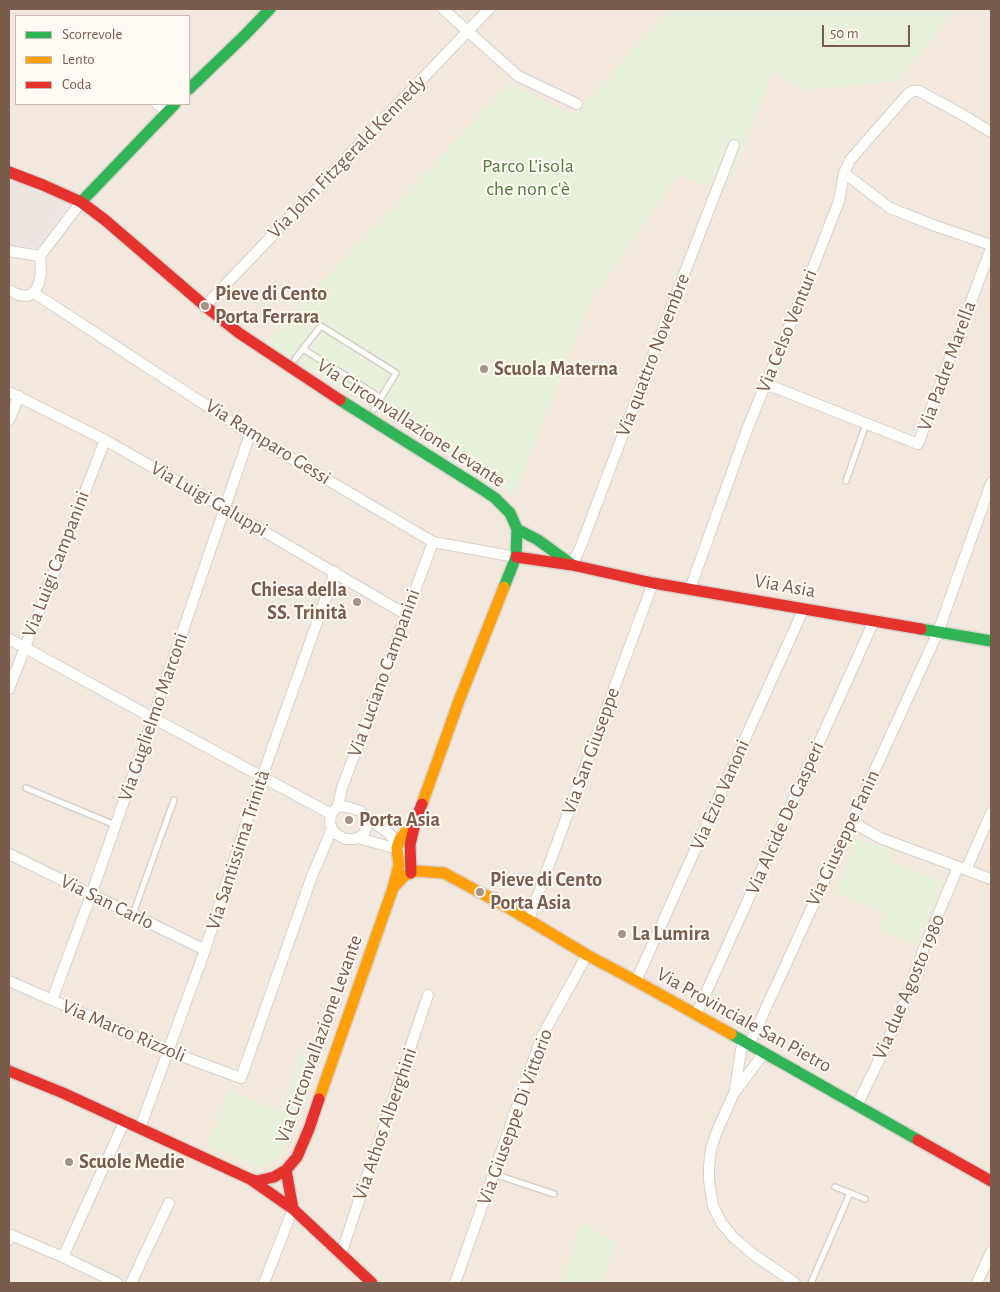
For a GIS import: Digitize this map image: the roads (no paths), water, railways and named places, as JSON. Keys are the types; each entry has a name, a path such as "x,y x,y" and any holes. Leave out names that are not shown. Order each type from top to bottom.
{"main road":[{"path":"190,88 270,9"},
{"path":"81,202 172,108"},
{"name":"Via Circonvallazione Levante","path":"9,172 81,202 239,333 355,410 495,498 510,512 517,529 516,557 460,698 416,819 410,844 411,873"},
{"name":"Via Asia","path":"517,529 538,540 572,565"},
{"name":"Via Asia","path":"516,557 572,565 653,583 991,641"},
{"name":"Via Circonvallazione Levante","path":"9,1071 125,1120 250,1179 264,1180 286,1170 297,1157 309,1129 393,888 399,865 400,839 416,819"},
{"path":"398,853 405,867 411,873"},
{"path":"410,853 422,862 444,873"},
{"path":"393,888 404,876 416,871 444,873"},
{"name":"Via Provinciale San Pietro","path":"444,873 991,1181"},
{"path":"286,1170 293,1209"},
{"path":"250,1179 293,1209 372,1283"}],"street":[{"path":"443,9 518,76 577,104"},
{"name":"Via John Fitzgerald Kennedy","path":"205,306 489,9"},
{"name":"Via Celso Venturi","path":"690,589 748,428 839,201 844,173 850,160 907,95 913,91 919,92 954,110 991,132"},
{"name":"Via quattro Novembre","path":"572,565 581,546 734,145"},
{"path":"844,173 890,208 991,246"},
{"path":"9,291 27,296 34,293 39,284 41,273 40,256 81,202"},
{"name":"Via Padre Marella","path":"766,384 918,444 991,246"},
{"path":"9,251 40,256"},
{"name":"Via Ramparo Gessi","path":"34,293 250,434 433,542 516,557"},
{"name":"Via Luigi Galuppi","path":"9,392 105,440 405,614"},
{"path":"9,420 19,396"},
{"name":"Via Guglielmo Marconi","path":"52,1000 153,718 250,434"},
{"name":"Via Luigi Campanini","path":"9,689 105,440"},
{"name":"Via Giuseppe Fanin","path":"734,1093 740,1056 938,632 991,483"},
{"name":"Via Luciano Campanini","path":"335,810 405,614 433,542"},
{"name":"Via Santissima Trinità","path":"140,1128 205,950 262,776 335,572"},
{"name":"Via San Giuseppe","path":"528,919 653,583"},
{"name":"Via Ezio Vanoni","path":"636,981 804,608"},
{"name":"Via Alcide De Gasperi","path":"696,1015 874,620"},
{"path":"9,639 262,776 335,810 347,807 360,811 390,834 398,853"},
{"path":"335,810 330,823 336,834 344,839 358,838 364,834 368,823 366,817"},
{"name":"Via due Agosto 1980","path":"857,1105 904,1003 924,948 991,812"},
{"path":"851,821 880,838 991,879"},
{"path":"378,825 395,831 408,829"},
{"name":"Via Marco Rizzoli","path":"9,981 168,1051 241,1078 312,876 332,829"},
{"path":"358,838 398,853"},
{"path":"398,853 401,848 410,853"},
{"name":"Via San Carlo","path":"9,854 205,950"},
{"name":"Via Giuseppe Di Vittorio","path":"455,1283 542,1036 587,955"},
{"name":"Via Athos Alberghini","path":"341,1254 428,995"},
{"path":"764,1053 734,1093 717,1131 711,1149 709,1180 713,1206 722,1224 734,1238 754,1255 796,1283"},
{"path":"63,1257 125,1120"},
{"path":"131,1283 169,1203"},
{"path":"264,1283 293,1209"},
{"path":"10,1237 63,1257 117,1283"},
{"path":"977,1283 991,1252"}],"lane":[{"path":"295,359 321,326 396,373 374,409"},
{"path":"303,349 381,398"},
{"path":"846,480 866,424"},
{"path":"26,788 115,825"},
{"path":"133,915 174,800"},
{"path":"493,1174 554,1194"},
{"path":"835,1187 865,1200"},
{"path":"811,1283 850,1193"}],"place":[{"name":"Pieve di Cento Porta Ferrara","path":"205,306"},
{"name":"Scuola Materna","path":"484,369"},
{"name":"Chiesa della SS. Trinità","path":"357,602"},
{"name":"Porta Asia","path":"349,820"},
{"name":"Pieve di Cento Porta Asia","path":"480,892"},
{"name":"La Lumira","path":"622,934"},
{"name":"Scuole Medie","path":"69,1162"}],"park label":[{"name":"Parco L'isola che non c'è","path":"528,178"}]}
